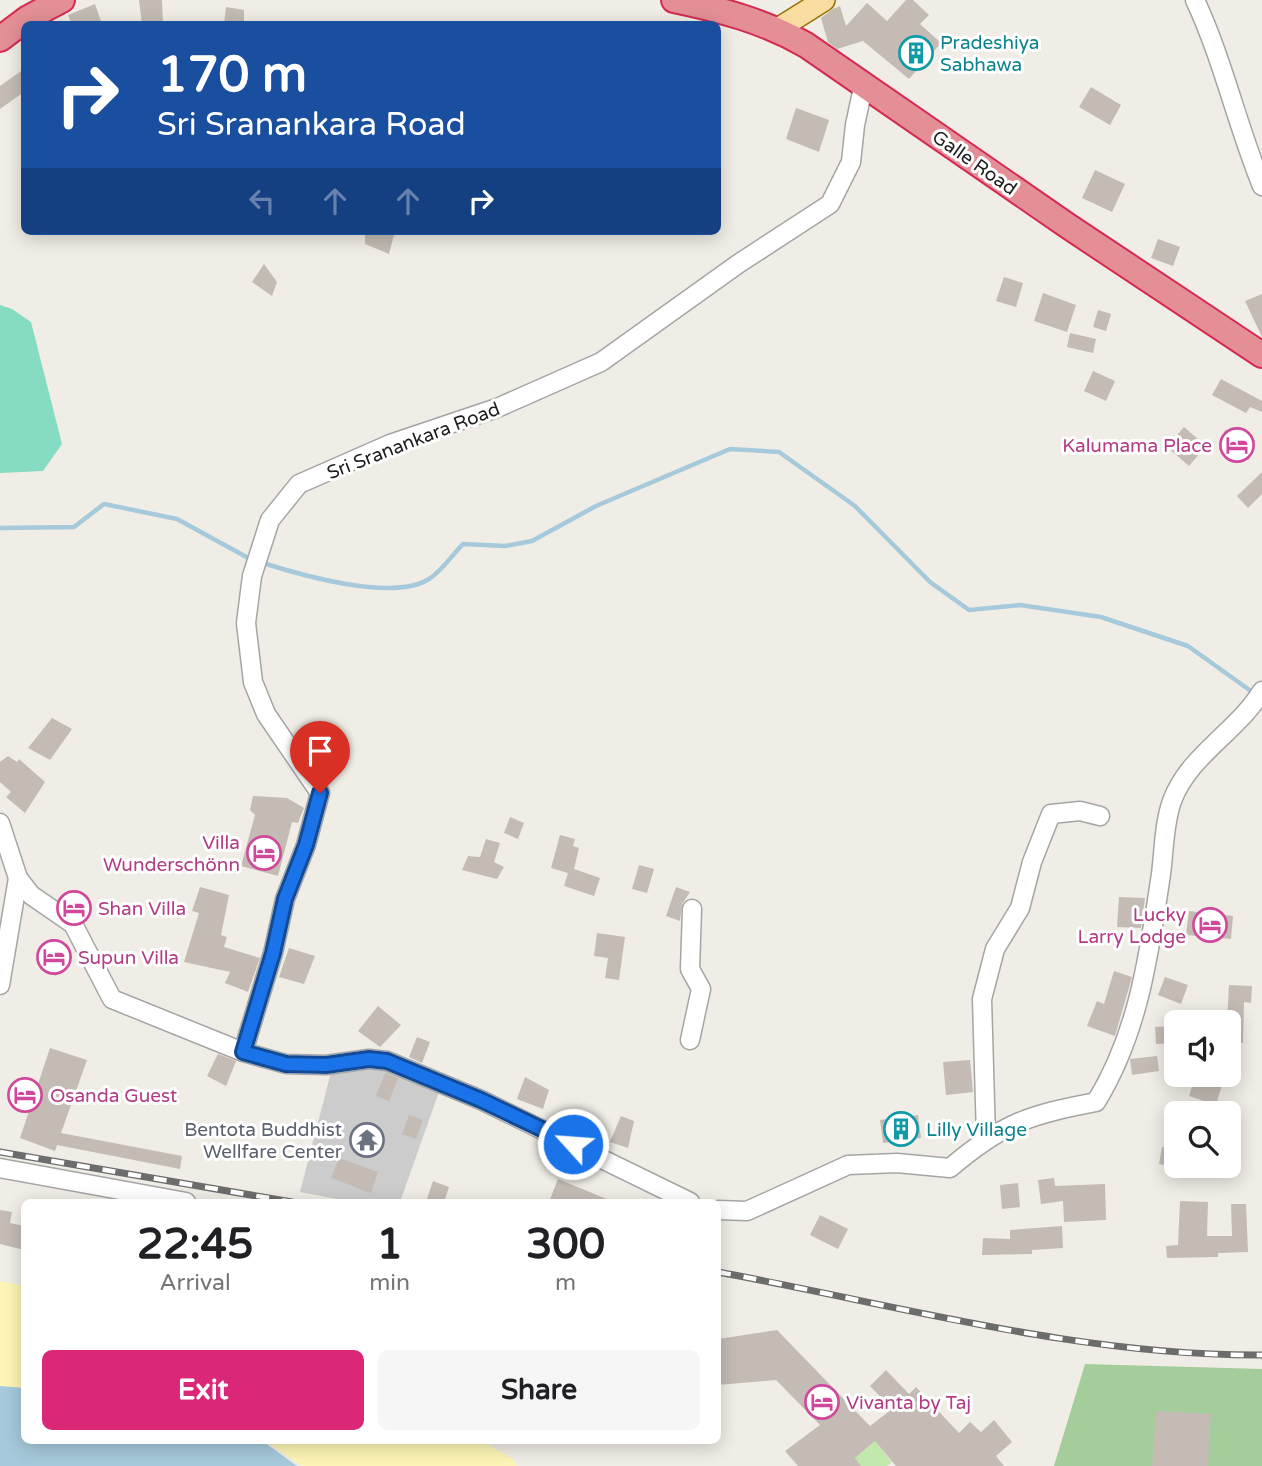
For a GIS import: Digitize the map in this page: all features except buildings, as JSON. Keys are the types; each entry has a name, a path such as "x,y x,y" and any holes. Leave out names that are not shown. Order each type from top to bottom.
{"highway":[{"path":"24,21 62,0"},
{"name":"Galle Road","path":"674,0 739,14 778,29 864,83 1068,226 1262,355"},
{"path":"0,39 21,23"}],"main road":[{"path":"778,29 824,0"}],"street":[{"path":"1195,0 1223,66 1242,139 1262,186"},
{"name":"Sri Sranankara Road","path":"243,1052 273,953 285,899 306,845 320,793 266,714 253,682 246,624 252,576 270,520 299,484 390,444 497,408 601,362 738,264 830,204 851,162 864,83"},
{"path":"721,1210 747,1211 848,1165 897,1163 950,1168 986,1138 1036,1114 1096,1102 1117,1068 1139,1004 1172,802 1190,767 1247,715 1262,691"},
{"path":"986,1138 982,999 995,950 1020,908 1032,862 1051,814 1080,811 1100,816"},
{"path":"0,823 18,877 31,895 73,925 112,999 243,1052 286,1064 326,1065 369,1059 387,1061 481,1100 684,1199"},
{"path":"0,985 6,916 18,877"},
{"path":"690,1040 701,989 690,969 692,909"},
{"path":"0,1168 170,1199"}],"shaded area":[{"name":"Bentota Buddhist Wellfare Center","path":"388,1065 440,1089 401,1199 336,1199 300,1192 331,1072"}],"green space":[{"path":"0,305 12,309 31,322 62,444 43,471 0,473"},
{"path":"1085,1364 1262,1369 1262,1466 1054,1466"},
{"path":"875,1441 892,1462 887,1466 861,1466 855,1458"}],"sand":[{"path":"0,1281 21,1285 21,1388 0,1386"},
{"path":"270,1444 488,1444 513,1459 517,1466 302,1466"}],"water":[{"path":"0,1386 21,1388 21,1444 267,1444 297,1466 0,1466"}],"waterway":[{"path":"260,562 346,584 393,588 413,585 434,576 463,544 505,546 532,541 596,506 730,449 779,452 855,506 930,582 969,610 1020,605 1101,617 1188,646 1255,694"},
{"path":"0,528 74,527 104,504 177,519 252,560"}],"railway":[{"path":"0,1152 274,1199"},
{"path":"721,1273 1056,1338 1193,1353 1262,1355"}],"place":[{"name":"Pradeshiya Sabhawa","path":"916,53"},
{"name":"Kalumama Place","path":"1237,445"},
{"name":"Villa Wunderschönn","path":"264,853"},
{"name":"Shan Villa","path":"74,908"},
{"name":"Lucky Larry Lodge","path":"1210,925"},
{"name":"Supun Villa","path":"54,957"},
{"name":"Osanda Guest","path":"25,1095"},
{"name":"Lilly Village","path":"901,1129"},
{"name":"Bentota Buddhist Wellfare Center","path":"367,1140"},
{"name":"Vivanta by Taj","path":"822,1402"}],"route":[{"path":"320,793 306,845 285,899 273,953 243,1052 286,1064 326,1065 369,1059 387,1061 481,1100 573,1144"}]}
